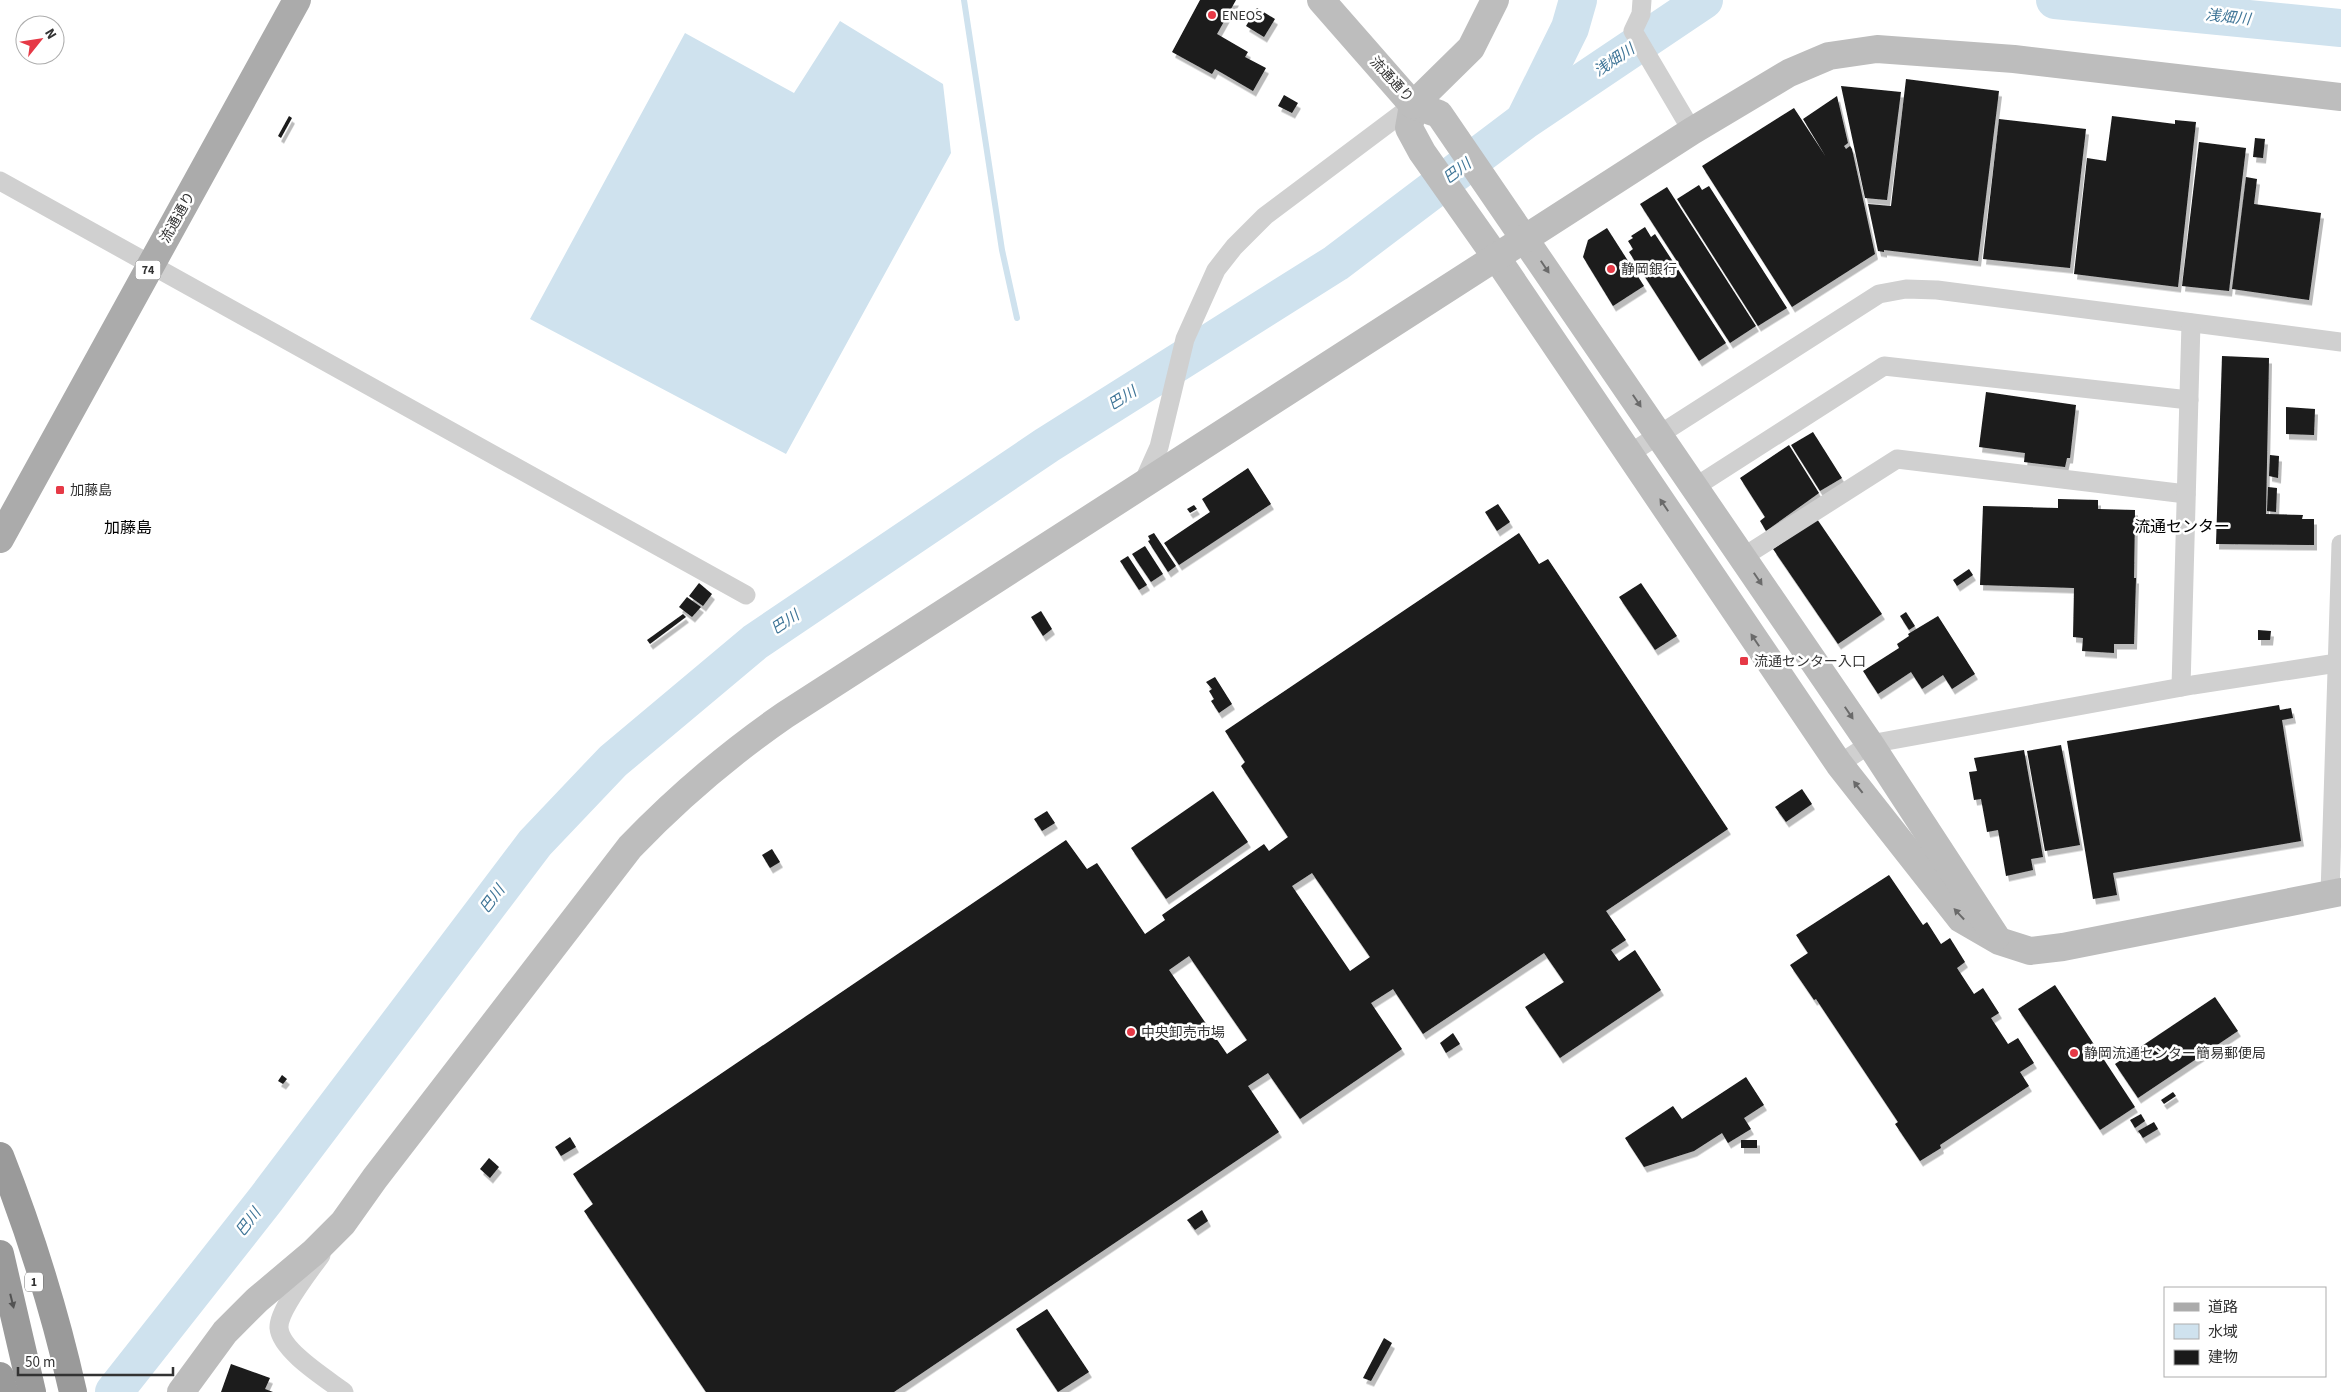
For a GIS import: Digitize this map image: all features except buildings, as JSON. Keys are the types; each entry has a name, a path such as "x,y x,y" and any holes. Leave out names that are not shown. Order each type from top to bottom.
{"highway":[{"name":"1","path":"0,1156 16,1198 57,1358 73,1392"},
{"name":"1","path":"0,1254 32,1392"},
{"name":"1","path":"56,1392 57,1358"},
{"path":"0,1376 4,1392"}],"main road":[{"name":"流通通り","path":"0,539 297,0"}],"street":[{"name":"流通通り","path":"1321,0 1413,106 1471,48 1495,0"},
{"path":"1642,0 1641,14 1634,31 1692,131"},
{"path":"344,1392 296,1354 282,1338 279,1328 284,1312 375,1178 630,846 663,812 714,767 785,715 1692,131 1789,73 1829,56 1878,49 2014,59 2341,97"},
{"path":"1413,106 1439,114 1870,744 1999,941"},
{"path":"1413,106 1409,128 1422,152 1496,257 1839,764 1962,919 1999,941 2030,951 2063,947 2335,893 2337,663 2341,544"},
{"path":"1141,487 1159,447 1185,339 1216,270 1234,247 1265,216 1413,106"},
{"path":"0,181 746,596"},
{"path":"1629,454 1879,294 1906,289 1937,290 2341,342"},
{"path":"2181,687 2191,323"},
{"path":"1695,488 1884,366 2189,400"},
{"path":"1742,557 1897,459 2186,494"},
{"path":"1839,764 1870,744 2181,687 2337,663"},
{"path":"181,1392 225,1332 257,1300 314,1252 343,1223"}],"water":[{"path":"840,21 943,84 951,153 786,454 530,319 685,33 794,93"}],"waterway":[{"path":"964,0 1002,250 1017,318"},
{"name":"巴川","path":"1525,119 1570,28 1578,0"},
{"name":"巴川","path":"114,1392 266,1199 535,843 613,761 755,642 1047,445 1336,263 1524,121 1704,0"},
{"name":"浅畑川","path":"2055,0 2341,28"}],"place":[{"name":"ENEOS","path":"1212,15"},
{"name":"静岡銀行","path":"1611,269"},
{"name":"加藤島","path":"60,490"},
{"name":"流通センター入口","path":"1744,661"},
{"name":"中央卸売市場","path":"1131,1032"},
{"name":"静岡流通センター簡易郵便局","path":"2074,1053"}],"district":[{"name":"流通センター","path":"2182,526"},
{"name":"加藤島","path":"128,527"}]}
